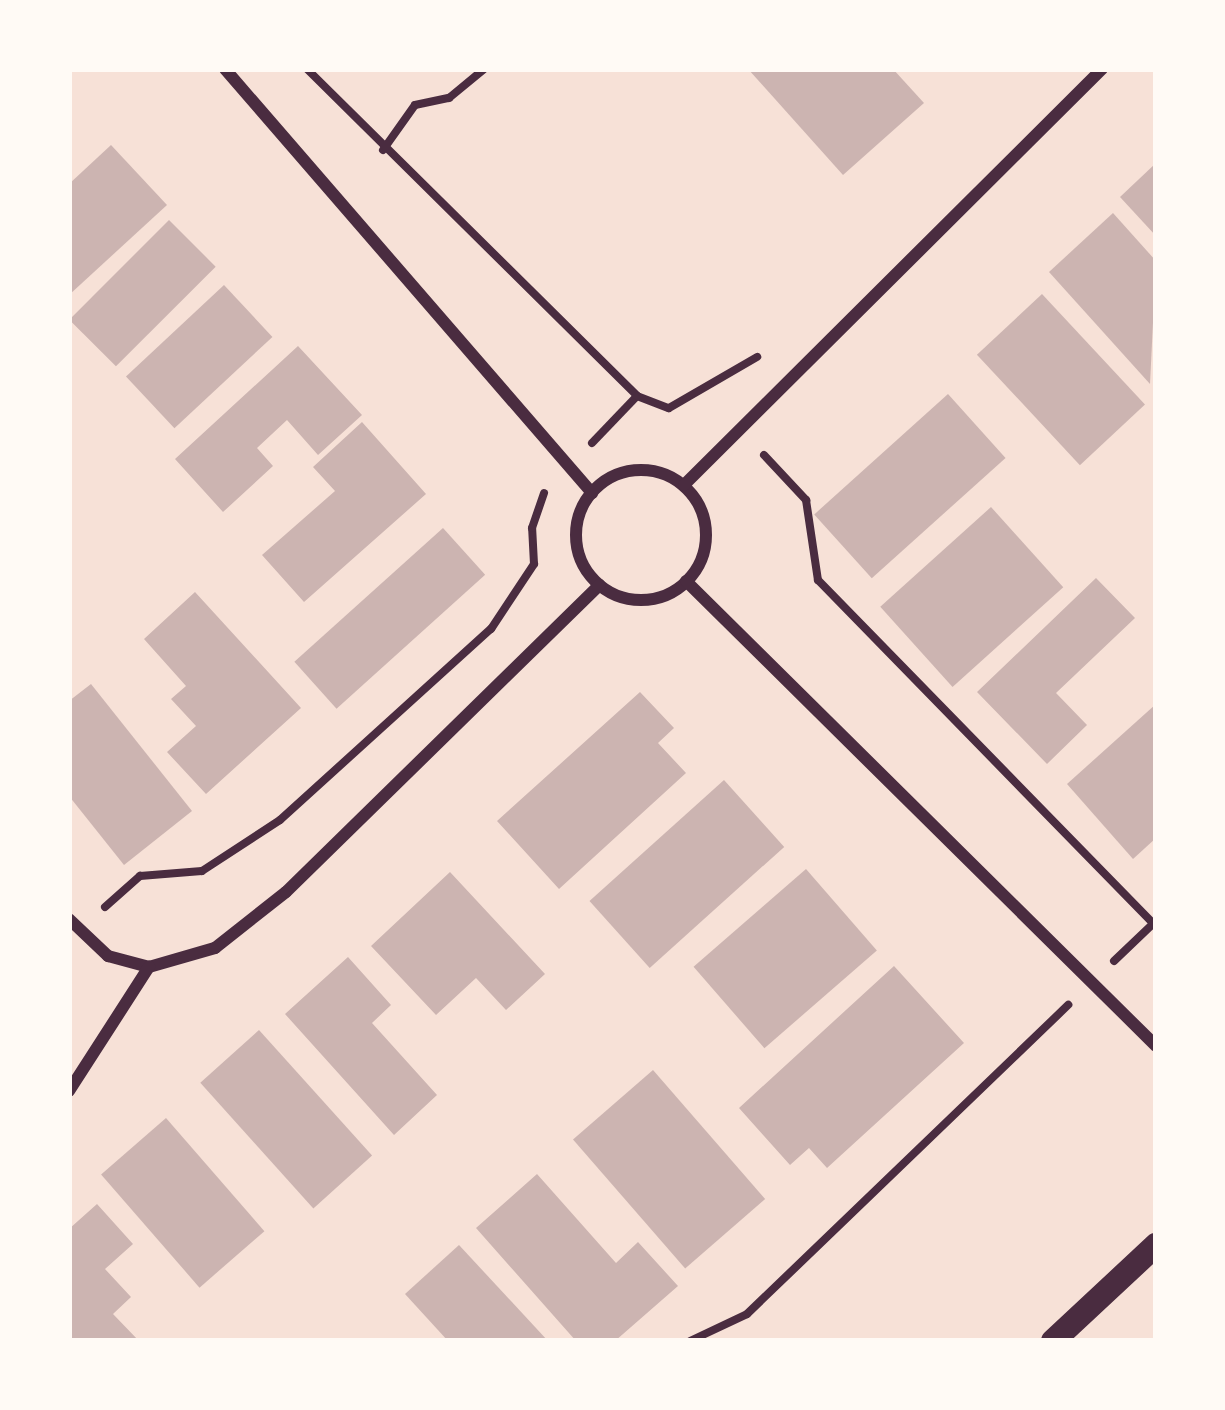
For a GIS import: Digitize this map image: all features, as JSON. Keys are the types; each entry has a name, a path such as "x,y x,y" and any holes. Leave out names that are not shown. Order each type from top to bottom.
{"main road":[{"path":"1053,1341 1156,1245"}],"street":[{"path":"226,69 592,493"},
{"path":"685,485 1102,69"},
{"path":"646,470 685,485 707,533 686,581 634,600 600,585 577,541 592,493 607,479 646,470"},
{"path":"686,581 1156,1046"},
{"path":"69,919 108,956 149,967 215,948 286,892 600,585"},
{"path":"69,1091 149,967"}],"path":[{"path":"307,69 383,150 637,396"},
{"path":"383,150 415,105 448,98 484,69"},
{"path":"690,1341 747,1315 1155,922 818,580 806,500 706,392"}],"building":[{"path":"748,69 893,69 924,103 843,175"},
{"path":"111,145 167,205 69,295 69,184"},
{"path":"1156,163 1156,236 1120,197"},
{"path":"1113,213 1156,261 1150,384 1049,272"},
{"path":"169,220 216,267 116,366 69,320"},
{"path":"224,285 272,337 174,428 126,376"},
{"path":"1042,294 1145,404 1080,465 977,355"},
{"path":"298,346 362,415 318,455 287,420 257,448 273,466 223,512 175,459"},
{"path":"948,394 1006,458 872,578 814,514"},
{"path":"362,422 426,494 304,602 262,555 335,491 313,467"},
{"path":"991,507 1063,587 953,687 880,607"},
{"path":"443,528 485,575 337,709 294,662"},
{"path":"1096,578 1135,618 1056,693 1087,725 1047,764 977,692"},
{"path":"195,592 301,708 206,794 167,752 196,726 171,699 186,686 144,639"},
{"path":"91,684 192,811 124,865 69,796 69,701"},
{"path":"640,692 674,728 658,743 686,773 559,889 497,821"},
{"path":"1156,704 1156,838 1133,859 1067,784"},
{"path":"724,780 784,847 650,968 589,901"},
{"path":"806,869 877,951 764,1048 694,967"},
{"path":"450,872 545,974 506,1010 476,978 436,1015 371,946"},
{"path":"348,957 391,1005 372,1023 437,1095 394,1135 285,1014"},
{"path":"894,966 964,1043 827,1168 809,1148 790,1165 739,1108"},
{"path":"259,1030 372,1156 313,1208 200,1083"},
{"path":"653,1070 765,1199 685,1269 573,1140"},
{"path":"166,1118 264,1231 200,1288 101,1174"},
{"path":"537,1174 616,1263 638,1242 678,1286 615,1341 576,1341 476,1228"},
{"path":"97,1204 133,1244 105,1269 131,1297 113,1314 139,1341 69,1341 69,1229"},
{"path":"459,1245 548,1341 448,1341 405,1294"}]}
